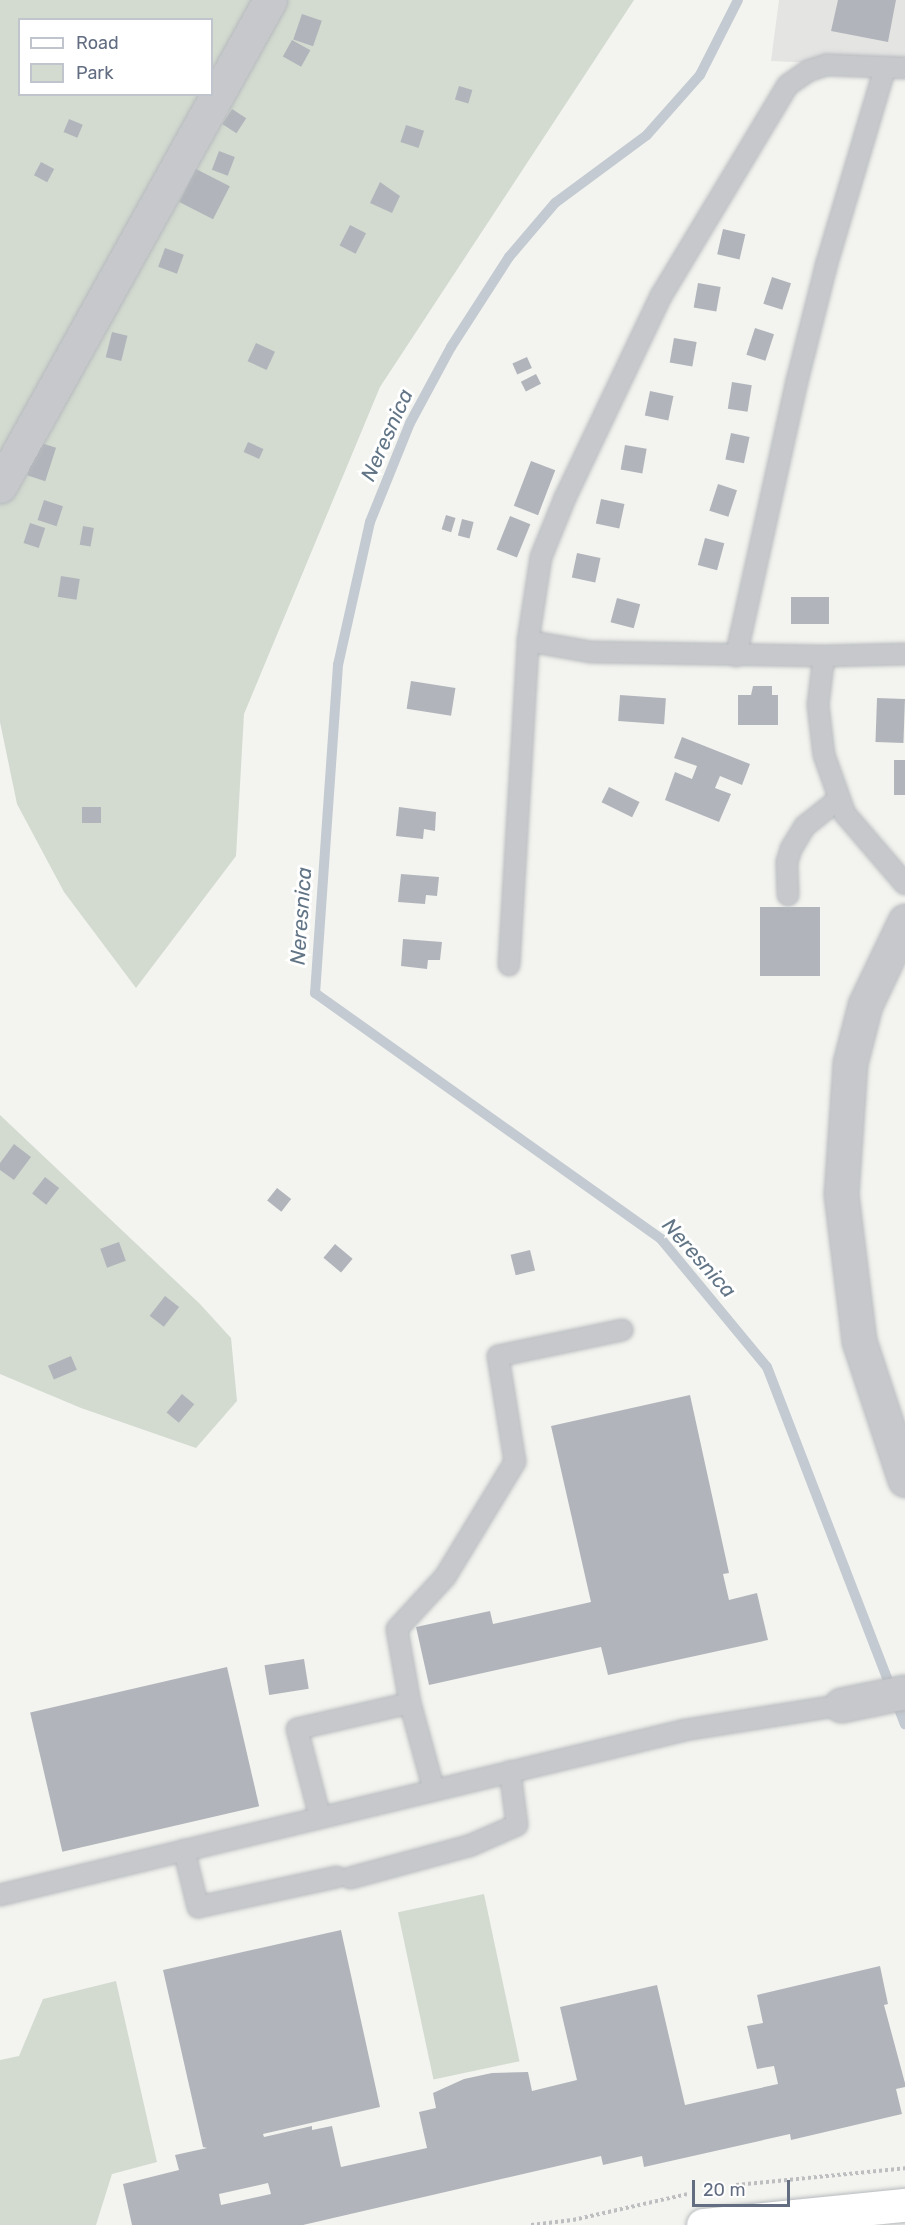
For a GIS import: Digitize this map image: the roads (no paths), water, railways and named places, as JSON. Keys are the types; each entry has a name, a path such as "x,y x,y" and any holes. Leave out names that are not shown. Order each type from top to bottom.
{"main road":[{"path":"703,2225 905,2205"}],"street":[{"path":"0,486 270,0"},
{"path":"905,921 865,1005 850,1063 841,1194 859,1341 905,1480"},
{"path":"841,1705 905,1692"}],"lane":[{"path":"508,965 528,641 541,557 565,498 661,296 705,217 788,86 808,71 827,65 895,68 800,370 736,656"},
{"path":"528,641 591,652 736,656 905,654"},
{"path":"824,656 818,705 824,755 839,799 845,814 867,844 905,884"},
{"path":"788,895 787,862 791,849 805,826 839,799"},
{"path":"434,1790 410,1703 397,1629 445,1577 515,1462 498,1356 622,1330"},
{"path":"320,1817 297,1729 410,1703"},
{"path":"0,1894 684,1730 841,1705"},
{"path":"184,1850 198,1907 343,1878 469,1846 517,1825 510,1771"}],"waterway":[{"name":"Neresnica","path":"738,0 700,75 647,135 555,203 509,257 451,347 410,423 370,522 338,665 315,993 661,1239 767,1367 905,1724"}]}
